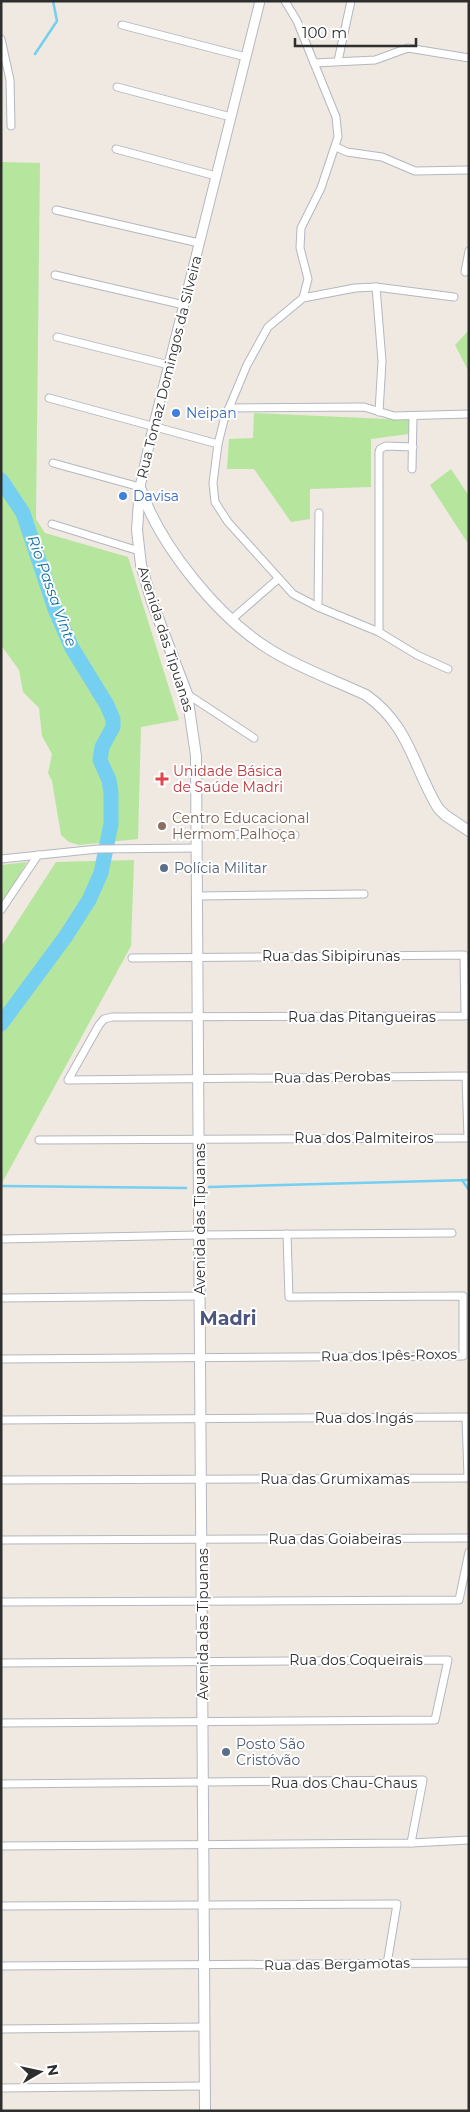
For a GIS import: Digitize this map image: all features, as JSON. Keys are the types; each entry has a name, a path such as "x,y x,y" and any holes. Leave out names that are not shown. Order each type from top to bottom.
{"main road":[{"name":"Avenida das Tipuanas","path":"140,486 137,530 145,582 187,694 196,756 205,2111"},
{"name":"Rua Tomaz Domingos da Silveira","path":"140,486 154,520 169,545 199,584 232,620 276,653 366,694 377,702 391,716 401,730 438,808 445,815 469,830"}],"street":[{"name":"Rua Tomaz Domingos da Silveira","path":"140,486 260,1"},
{"path":"285,1 297,21 336,118 338,138 321,188 307,214 300,233 300,248 308,279 303,298"},
{"path":"338,62 351,1"},
{"path":"122,25 246,57"},
{"path":"1,39 10,80 11,126"},
{"path":"314,63 375,60 408,48 469,58"},
{"path":"117,87 231,117"},
{"path":"336,147 347,152 382,157 415,171 469,170"},
{"path":"116,149 216,176"},
{"path":"56,210 200,243"},
{"path":"465,272 469,251"},
{"path":"55,275 184,305"},
{"path":"376,286 382,361 379,412"},
{"path":"448,669 417,655 379,632 318,607 293,594 228,522 215,502 213,483 218,444 229,408 247,365 268,327 303,298 376,286 454,297"},
{"path":"57,337 169,366"},
{"path":"48,398 153,428 218,444"},
{"path":"229,408 364,407 394,416 413,417 469,414"},
{"path":"412,469 413,417"},
{"path":"379,632 379,452 380,449 386,446 412,447"},
{"path":"53,463 140,486"},
{"path":"318,607 319,513"},
{"path":"52,524 139,551"},
{"path":"232,620 278,579"},
{"path":"187,694 254,738"},
{"path":"198,836 295,835"},
{"path":"1,859 98,849 198,848"},
{"path":"1,910 38,855"},
{"path":"198,896 364,894"},
{"name":"Rua das Sibipirunas","path":"132,958 464,955"},
{"name":"Rua das Pitangueiras","path":"198,1017 465,1016 464,955"},
{"name":"Rua das Perobas","path":"198,1017 112,1017 104,1019 68,1080 466,1076"},
{"name":"Rua dos Palmiteiros","path":"199,1139 468,1138 466,1076"},
{"path":"39,1140 199,1139"},
{"name":"Rua dos Ipês-Roxos","path":"201,1357 463,1356 463,1296 289,1297 287,1234"},
{"path":"1,1238 452,1234"},
{"path":"1,1298 200,1296"},
{"path":"1,1360 201,1357"},
{"name":"Rua dos Ingás","path":"201,1419 466,1417 468,1478"},
{"path":"1,1420 201,1419"},
{"name":"Rua das Grumixamas","path":"1,1480 468,1478"},
{"name":"Rua das Goiabeiras","path":"1,1540 469,1538"},
{"path":"1,1602 459,1600 469,1552"},
{"name":"Rua dos Coqueirais","path":"203,1661 448,1660 435,1720 203,1722"},
{"path":"1,1663 203,1661"},
{"path":"1,1723 203,1722"},
{"name":"Rua dos Chau-Chaus","path":"204,1783 423,1780 410,1843"},
{"path":"1,1784 204,1783"},
{"path":"1,1846 410,1843 469,1840"},
{"path":"1,1906 397,1904 387,1964"},
{"name":"Rua das Bergamotas","path":"1,1966 469,1963"},
{"path":"1,2029 205,2027"},
{"path":"1,2088 205,2086"}],"green space":[{"path":"1,162 40,163 36,519 45,533 128,557 179,720 141,727 138,839 79,845 69,842 61,835 52,781 48,773 52,754 42,736 39,708 23,692 19,670 1,645"},
{"path":"469,330 469,372 455,345"},
{"path":"254,413 409,420 409,434 371,439 371,487 310,489 310,519 291,522 254,469 227,469 229,439 253,438"},
{"path":"451,469 469,496 469,542 467,542 430,485"},
{"path":"134,860 131,946 1,1185 1,947 56,862"},
{"path":"27,862 6,898 1,902 1,865"}],"waterway":[{"path":"35,54 57,21 53,1"},
{"name":"Rio Passa Vinte","path":"1,480 23,513 55,609 72,648 107,705 113,719 113,727 102,747 100,760 109,780 111,793 111,824 101,873 89,900 66,936 1,1024"},
{"path":"462,1180 469,1190"},
{"path":"209,1187 469,1180"},
{"path":"1,1186 186,1188"}],"place":[{"name":"Neipan","path":"176,413"},
{"name":"Davisa","path":"123,496"},
{"name":"Unidade Básica de Saúde Madri","path":"162,779"},
{"name":"Centro Educacional Hermom Palhoça","path":"162,826"},
{"name":"Polícia Militar","path":"164,868"},
{"name":"Posto São Cristóvão","path":"226,1752"}],"district":[{"name":"Madri","path":"228,1318"}]}
